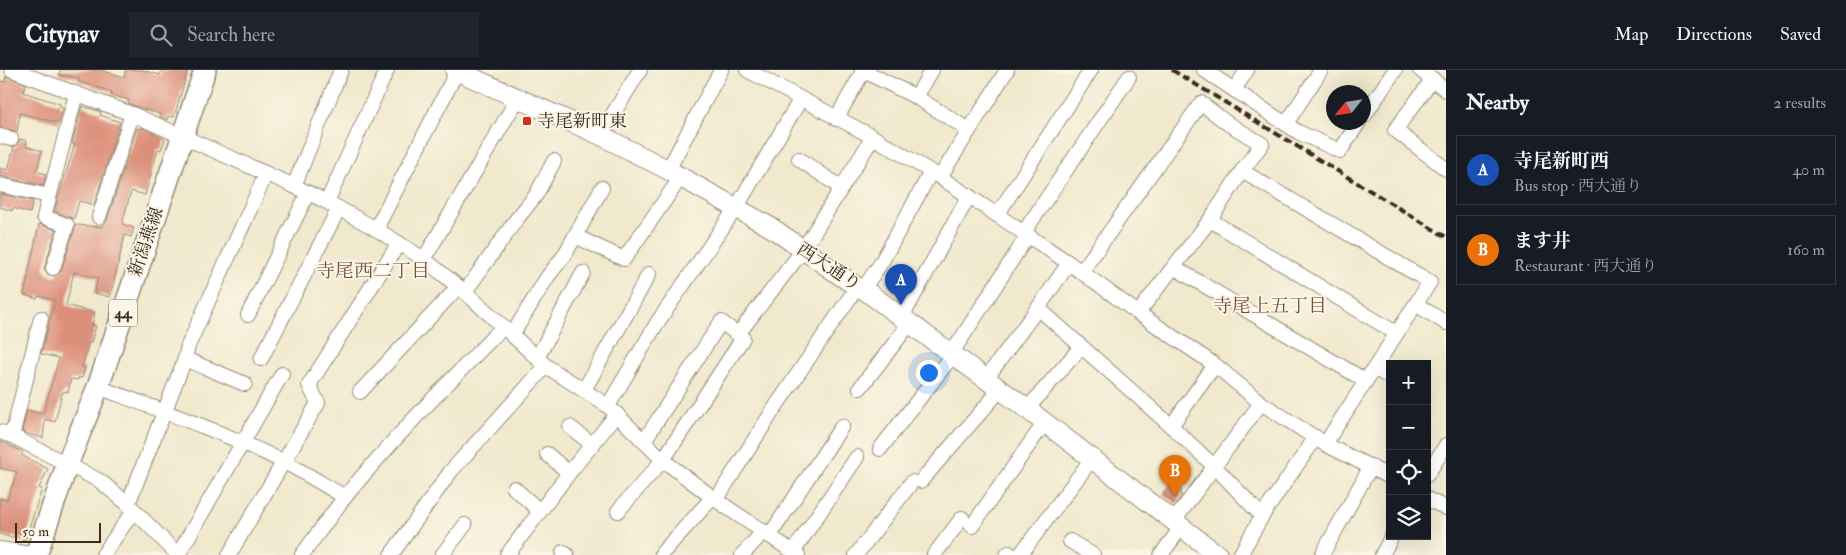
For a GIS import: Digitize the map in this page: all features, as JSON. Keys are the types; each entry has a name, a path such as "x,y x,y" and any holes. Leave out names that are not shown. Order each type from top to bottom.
{"main road":[{"name":"新潟燕線","path":"26,554 67,465 98,388 205,70"}],"street":[{"path":"12,70 36,74 76,94 132,114 294,186 376,228 424,259 542,362 612,410 663,460 714,499 796,553 857,458"},
{"path":"294,186 341,70"},
{"path":"261,359 333,205 387,70"},
{"path":"600,135 640,70"},
{"path":"574,236 624,259 674,174 721,70"},
{"path":"747,70 800,100 873,136 935,174 1082,271 1138,313 1216,365 1261,403 1320,440 1386,475"},
{"path":"836,118 864,70 916,97 969,130"},
{"path":"916,97 932,70"},
{"path":"662,553 714,499 774,409 860,288 882,263 935,174 969,130 1007,70"},
{"path":"997,215 1091,70"},
{"path":"1204,70 1298,132 1340,150 1354,130"},
{"path":"1234,90 1247,70"},
{"path":"1286,124 1321,70"},
{"path":"1371,105 1394,70"},
{"path":"1420,70 1446,90"},
{"path":"376,228 459,71"},
{"name":"西大通り","path":"459,71 600,135 772,228 953,354 1218,555"},
{"path":"880,449 953,354 1026,234 1129,78"},
{"path":"1433,79 1395,130 1446,169"},
{"path":"53,268 67,225 44,217 76,94"},
{"path":"424,259 518,98"},
{"path":"507,555 569,473 593,445 657,323 736,208 800,100"},
{"path":"1082,271 1202,102 1227,123 1262,144 1175,268 1138,313"},
{"path":"99,217 132,114"},
{"path":"738,334 803,250 873,136"},
{"path":"799,159 840,188"},
{"path":"360,392 461,290 536,195 554,162"},
{"path":"1240,555 1262,516 1375,369 1430,282 1242,171"},
{"path":"108,553 131,507 164,411 185,359 188,346 266,174"},
{"path":"0,185 49,196"},
{"path":"302,555 345,497 423,409 507,331 574,236 602,188"},
{"path":"248,315 308,193"},
{"path":"860,388 906,320 969,196"},
{"path":"1210,220 1396,333"},
{"path":"228,555 318,403 308,385 399,243"},
{"path":"856,555 993,385 1038,308 1069,263"},
{"path":"1175,268 1366,381"},
{"path":"391,555 451,471 542,362 583,273"},
{"path":"584,390 650,274"},
{"path":"1417,305 1446,323"},
{"path":"1038,308 1171,426 1262,516"},
{"path":"41,318 6,434 100,480 131,507 178,555 282,374"},
{"path":"618,511 663,460 743,338 721,322 644,441"},
{"path":"1027,409 1081,348"},
{"path":"185,359 245,384"},
{"path":"1171,426 1216,365"},
{"path":"1375,369 1386,375"},
{"path":"98,388 164,411 243,443 283,462 345,497"},
{"path":"1161,555 1178,524 1261,403"},
{"path":"934,555 967,522 1045,422"},
{"path":"742,555 767,533 842,426"},
{"path":"570,427 593,445"},
{"path":"1431,469 1446,445"},
{"path":"547,454 569,473"},
{"path":"1020,555 1091,460"},
{"path":"1322,555 1371,466"},
{"path":"514,488 540,511"},
{"path":"1431,501 1446,508"},
{"path":"442,555 465,525"},
{"path":"1382,555 1390,540"},
{"path":"1070,541 1093,555"},
{"path":"0,549 26,554"},
{"path":"1006,555 1008,552 1012,555"}],"building":[{"path":"60,70 100,70 124,77 126,70 142,70 160,75 162,70 188,70 174,117 168,116 167,120 159,116 160,114 128,103 129,100 111,95 112,92 78,81 79,78 59,75"},
{"path":"6,76 26,84 23,92 60,104 60,107 63,108 59,123 20,113 17,132 0,127 0,81 5,82"},
{"path":"82,106 101,112 100,115 120,122 94,205 79,201 74,219 54,211 75,144 72,144"},
{"path":"141,127 165,139 161,150 158,149 145,195 132,191 130,195 122,224 134,228 131,237 125,235 110,297 94,293 98,278 74,272 66,305 95,313 92,325 96,326 82,367 85,368 82,378 79,377 78,380 71,379 68,392 64,391 62,393 55,422 45,419 43,438 28,434 22,431 27,410 43,414 59,358 41,354 55,300 38,296 37,299 24,295 39,224 56,230 44,269 47,274 55,276 61,271 76,225 102,227 107,220 137,128 140,129"},
{"path":"20,139 27,141 26,146 42,151 36,171 46,174 43,186 0,176 0,168 8,170 14,147"},
{"path":"0,194 33,201 30,213 13,208 12,211 0,207"},
{"path":"0,441 23,452 21,455 48,469 39,488 42,489 25,540 0,534 0,498 7,500 17,472 0,468"},
{"path":"1172,482 1182,491 1180,494 1182,495 1176,504 1163,494"}],"railway":[{"path":"1172,70 1446,237"}],"place":[{"name":"寺尾新町東","path":"527,121"},
{"name":"寺尾新町西","path":"901,305"},
{"name":"ます井","path":"1175,496"}],"district":[{"name":"寺尾西二丁目","path":"373,271"},
{"name":"寺尾上五丁目","path":"1270,306"}]}
